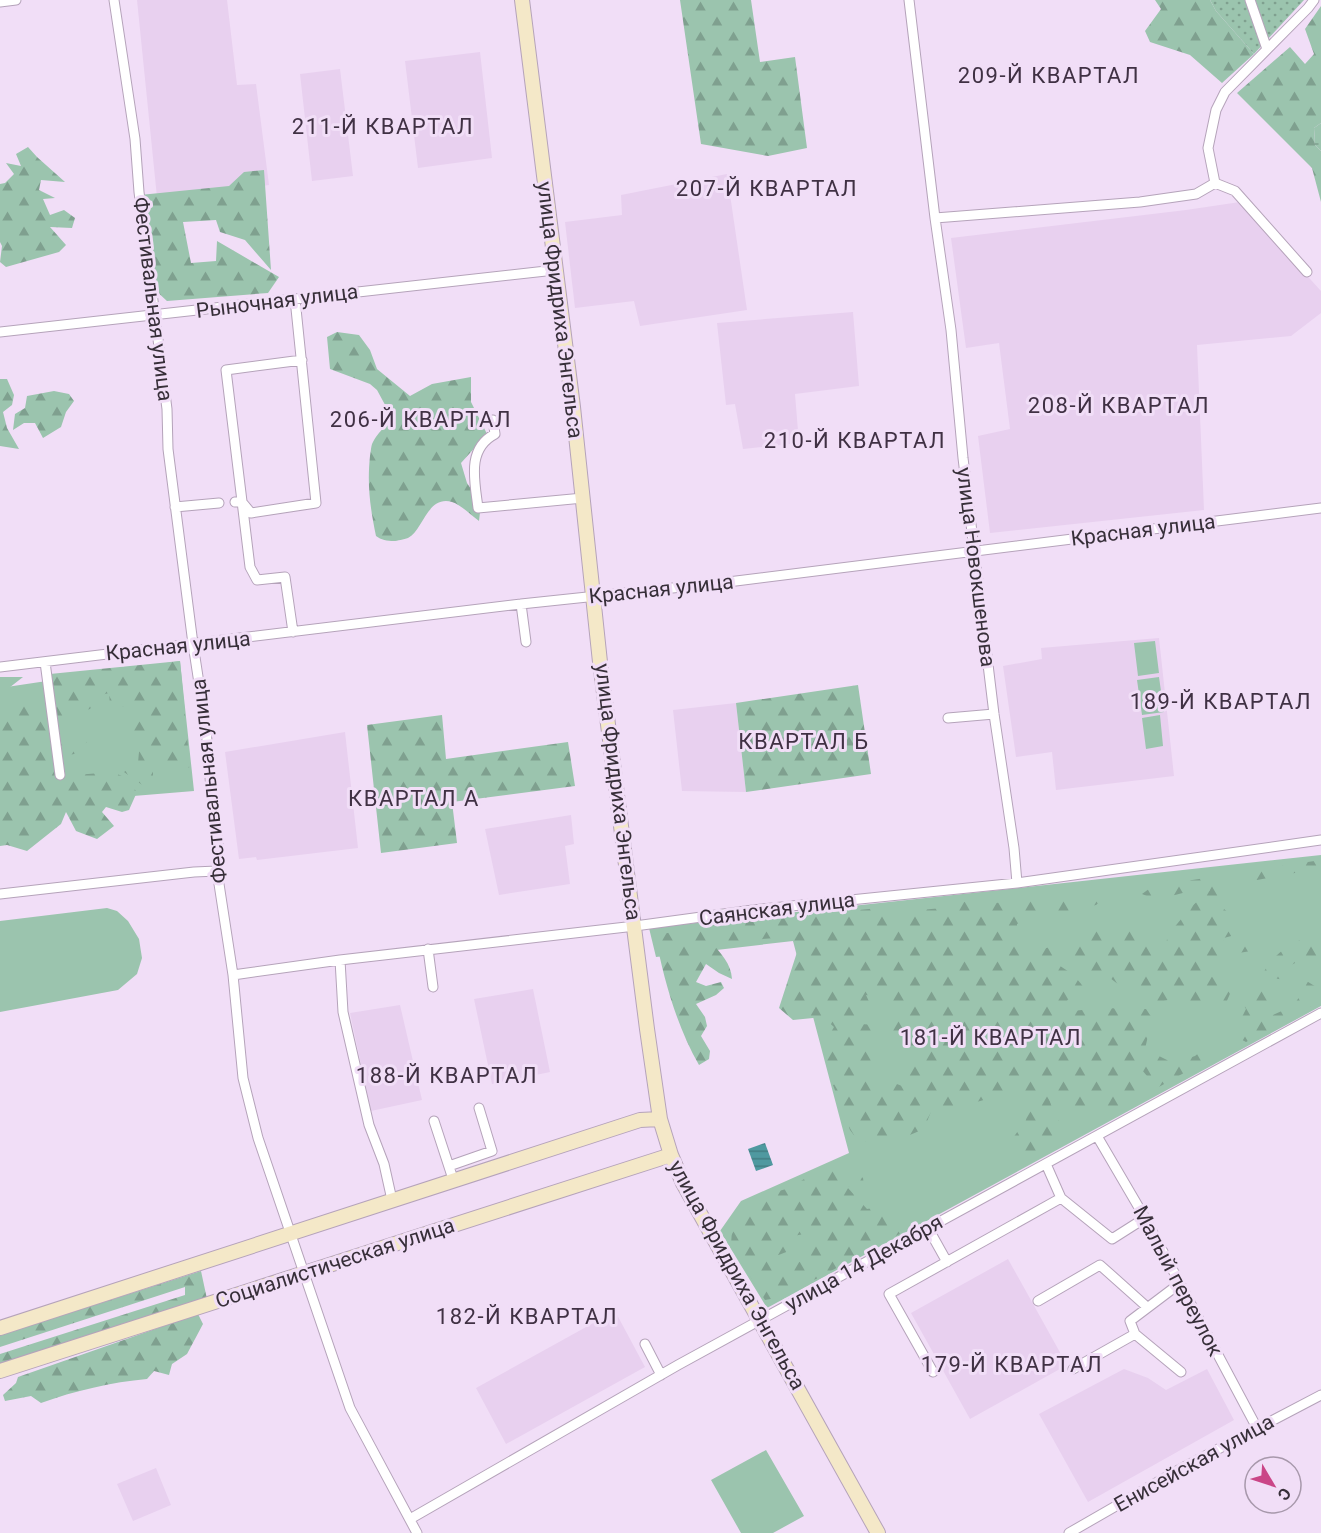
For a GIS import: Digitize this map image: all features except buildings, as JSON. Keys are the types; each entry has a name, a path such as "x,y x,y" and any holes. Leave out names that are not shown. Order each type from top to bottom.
{"street":[{"path":"0,2 16,0"},
{"name":"Фестивальная улица","path":"114,0 135,140 154,315 167,409 168,449 206,729 218,842 217,871 233,975 243,1078 258,1138 350,1408 417,1533"},
{"name":"улица Фридриха Энгельса","path":"522,0 593,597 660,1119 670,1155 683,1183 878,1533"},
{"name":"улица Новокшенова","path":"909,0 951,330 963,458 994,714 1017,883"},
{"path":"1250,0 1267,49"},
{"path":"1215,183 1208,148 1216,110 1225,92 1309,3"},
{"path":"935,218 1140,202 1196,194 1215,183"},
{"path":"1215,183 1235,191 1307,272"},
{"name":"Рыночная улица","path":"0,332 555,270"},
{"path":"238,502 251,513 316,503 295,299"},
{"path":"293,632 285,577 257,580 250,567 238,502 226,370 302,360"},
{"path":"493,420 495,434 487,438 473,464 478,508 583,498"},
{"path":"175,507 219,503"},
{"name":"Красная улица","path":"0,667 1321,508"},
{"path":"521,604 526,642"},
{"path":"45,662 60,776"},
{"path":"948,718 994,714"},
{"name":"Саянская улица","path":"233,975 753,910 1017,883 1321,840"},
{"path":"0,894 217,871"},
{"path":"428,949 433,987"},
{"path":"340,960 343,1012 369,1125 384,1164 392,1200"},
{"name":"улица 14 Декабря","path":"410,1519 661,1375 1321,1013"},
{"path":"449,1166 492,1151 479,1108"},
{"name":"Социалистическая улица","path":"0,1328 640,1120 660,1119"},
{"path":"434,1121 454,1182"},
{"name":"Малый переулок","path":"1097,1136 1145,1218 1257,1428"},
{"name":"Социалистическая улица","path":"0,1371 670,1155"},
{"path":"1046,1164 1061,1198 1112,1239 1145,1218"},
{"path":"933,1372 889,1294 1061,1198"},
{"path":"928,1228 947,1262"},
{"path":"1038,1301 1100,1265 1148,1307"},
{"path":"1179,1284 1130,1321 1135,1334 1181,1372"},
{"path":"1073,1369 1135,1334"},
{"path":"645,1344 661,1375"},
{"name":"Енисейская улица","path":"1069,1533 1321,1395"}],"shaded area":[{"path":"137,0 227,0 237,85 256,84 269,185 243,189 159,217"},
{"path":"480,52 492,158 418,168 405,61"},
{"path":"340,69 353,176 312,181 300,74"},
{"path":"727,174 747,310 640,326 634,301 575,308 565,222 622,215 621,195"},
{"path":"1240,202 1321,291 1321,313 1291,336 1197,345 1204,510 990,533 978,436 1010,429 999,343 966,348 951,238"},
{"path":"853,312 859,386 795,394 799,443 743,449 735,404 726,405 717,323"},
{"path":"1159,638 1174,776 1056,790 1052,752 1016,757 1003,666 1042,659 1041,648"},
{"path":"736,703 746,792 682,791 673,710"},
{"path":"345,732 358,848 257,860 256,857 239,859 225,752"},
{"path":"571,815 574,844 565,846 570,884 499,895 485,829"},
{"path":"533,989 550,1072 492,1084 474,999"},
{"path":"400,1005 422,1100 371,1111 350,1013"},
{"path":"765,1143 773,1165 756,1171 748,1149"},
{"path":"1008,1259 1067,1365 970,1419 911,1313"},
{"path":"615,1311 645,1367 506,1444 476,1388"},
{"path":"1124,1369 1148,1378 1166,1390 1207,1369 1234,1420 1088,1502 1039,1414"},
{"path":"156,1468 171,1505 133,1521 117,1484"}],"green space":[{"path":"680,0 751,0 760,62 795,57 807,148 768,156 701,144"},
{"path":"1155,0 1210,0 1216,11 1254,54 1222,83 1190,55 1150,42 1145,31 1161,9"},
{"path":"1210,0 1304,0 1254,54 1216,11"},
{"path":"1321,6 1321,123 1314,128 1315,145 1321,151 1321,202 1312,168 1237,93 1290,47 1305,64 1314,54 1305,29"},
{"path":"1321,123 1321,151 1315,145 1314,128"},
{"path":"28,147 65,182 41,180 39,190 55,198 43,199 50,215 64,210 75,218 72,228 50,227 66,245 59,252 6,267 0,262 2,246 0,242 0,184 5,183 14,174 6,163 21,166 16,154"},
{"path":"264,170 271,270 245,240 220,232 216,220 183,222 191,263 216,261 217,241 279,277 268,293 167,301 154,289 140,195 229,186 244,172"},
{"path":"337,332 359,335 370,350 377,369 410,396 432,384 471,377 471,402 487,434 461,463 467,483 481,504 479,521 455,503 444,501 431,508 418,528 408,538 391,541 376,536 370,496 370,456 372,443 390,414 377,390 370,384 330,369 327,337"},
{"path":"0,379 7,379 14,395 12,405 3,412 7,428 19,449 0,446"},
{"path":"54,391 69,394 74,401 66,412 61,427 43,438 35,423 24,423 13,430 15,414 25,408 27,396"},
{"path":"1155,641 1159,673 1138,676 1134,643"},
{"path":"180,661 194,791 0,807 0,688"},
{"path":"180,661 190,767 178,771 166,767 156,752 148,754 153,772 153,791 124,772 138,763 140,740 125,729 134,725 130,708 110,705 109,693 98,696 90,709 55,718 50,674"},
{"path":"0,677 23,677 0,695"},
{"path":"1159,677 1164,712 1142,715 1137,680"},
{"path":"858,685 871,774 746,792 736,703"},
{"path":"29,705 55,722 61,739 85,735 87,742 74,754 59,757 63,776 113,772 124,777 137,792 129,810 122,812 106,807 102,812 114,826 97,839 76,831 66,812 61,824 27,851 7,845 0,846 0,708 2,710"},
{"path":"442,715 446,759 568,742 575,786 452,802 457,843 381,853 367,725"},
{"path":"1160,715 1163,746 1146,749 1142,718"},
{"path":"1321,855 1321,1006 767,1308 720,1231 741,1201 849,1153 793,941 656,957 649,928"},
{"path":"1321,860 1321,876 1300,872 1257,880 1244,876 1243,872"},
{"path":"1212,877 1225,882 1219,896 1224,909 1239,921 1235,935 1220,939 1227,943 1252,936 1251,951 1220,956 1209,975 1232,989 1226,1003 1202,1004 1168,1000 1159,1002 1149,999 1151,987 1127,991 1110,978 1097,987 1092,986 1087,973 1077,962 1059,956 1051,961 1072,974 1087,994 1067,1000 1073,1011 1099,1008 1146,1009 1152,1018 1145,1049 1173,1063 1195,1056 1206,1047 1216,1055 1157,1088 1137,1064 1132,1065 1135,1090 1131,1104 1110,1114 1100,1108 1095,1092 1084,1122 1071,1134 1073,1117 1065,1099 1048,1095 1053,1111 1068,1137 1029,1163 1010,1142 1026,1120 1027,1102 1018,1093 951,1109 934,1104 924,1129 886,1145 877,1138 860,1143 850,1130 833,1085 846,1080 842,1072 827,1061 825,1043 834,1027 823,1017 793,1020 779,1008 799,946 788,937 712,943 728,963 732,979 706,964 696,982 706,986 721,982 724,988 716,995 696,1004 705,1017 707,1026 701,1036 710,1051 709,1059 699,1065 672,1002 655,935 723,924 888,907 889,913 942,908 945,901 995,903 1068,896 1102,900 1096,905 1048,915 1038,912 1017,924 1017,944 1026,954 1063,943 1079,944 1090,940 1096,926 1106,938 1100,953 1114,944 1126,930 1136,927 1148,942 1164,952 1168,935 1191,907 1210,890 1194,890 1156,900 1142,894 1153,886","holes":["866,995 885,998 892,1007 887,1018 880,1025 859,1024 855,1010 871,1006","867,1034 910,1035 913,1040 901,1045 900,1053 909,1063 896,1070 906,1088 880,1079 871,1073 870,1062 879,1048 858,1041"]},
{"path":"107,908 117,911 128,921 139,939 142,958 137,974 118,990 0,1012 0,921"},
{"path":"1321,935 1321,965 1311,963 1297,952 1291,956 1295,963 1288,967 1285,980 1262,976 1272,960 1286,948 1303,939"},
{"path":"1295,979 1305,980 1321,990 1321,1001 1246,1042 1233,1035 1246,1009 1239,998 1262,988 1288,993 1288,1001 1259,1004 1260,1013 1251,1020 1250,1025 1293,1006 1300,996 1291,987"},
{"path":"850,1166 863,1178 864,1185 847,1187 867,1209 884,1206 891,1223 903,1224 907,1230 816,1279 798,1285 782,1297 765,1300 731,1245 733,1215 775,1192 790,1188 812,1174","holes":["804,1234 808,1246 805,1260 793,1264 776,1256 794,1249 788,1237"]},
{"path":"201,1271 207,1299 0,1368 0,1354 185,1295 185,1287 0,1347 0,1335"},
{"path":"198,1314 203,1324 187,1354 172,1364 169,1375 154,1371 147,1379 93,1388 41,1403 31,1396 5,1401 3,1395 16,1383 18,1377"},
{"path":"766,1450 804,1516 773,1533 741,1533 711,1480"}],"district":[{"name":"209-Й КВАРТАЛ","path":"1049,75"},
{"name":"211-Й КВАРТАЛ","path":"383,126"},
{"name":"207-Й КВАРТАЛ","path":"767,188"},
{"name":"208-Й КВАРТАЛ","path":"1119,405"},
{"name":"206-Й КВАРТАЛ","path":"421,419"},
{"name":"210-Й КВАРТАЛ","path":"855,440"},
{"name":"189-Й КВАРТАЛ","path":"1221,701"},
{"name":"КВАРТАЛ Б","path":"804,741"},
{"name":"КВАРТАЛ А","path":"414,798"},
{"name":"181-Й КВАРТАЛ","path":"991,1037"},
{"name":"188-Й КВАРТАЛ","path":"447,1075"},
{"name":"182-Й КВАРТАЛ","path":"527,1316"},
{"name":"179-Й КВАРТАЛ","path":"1012,1364"}]}
